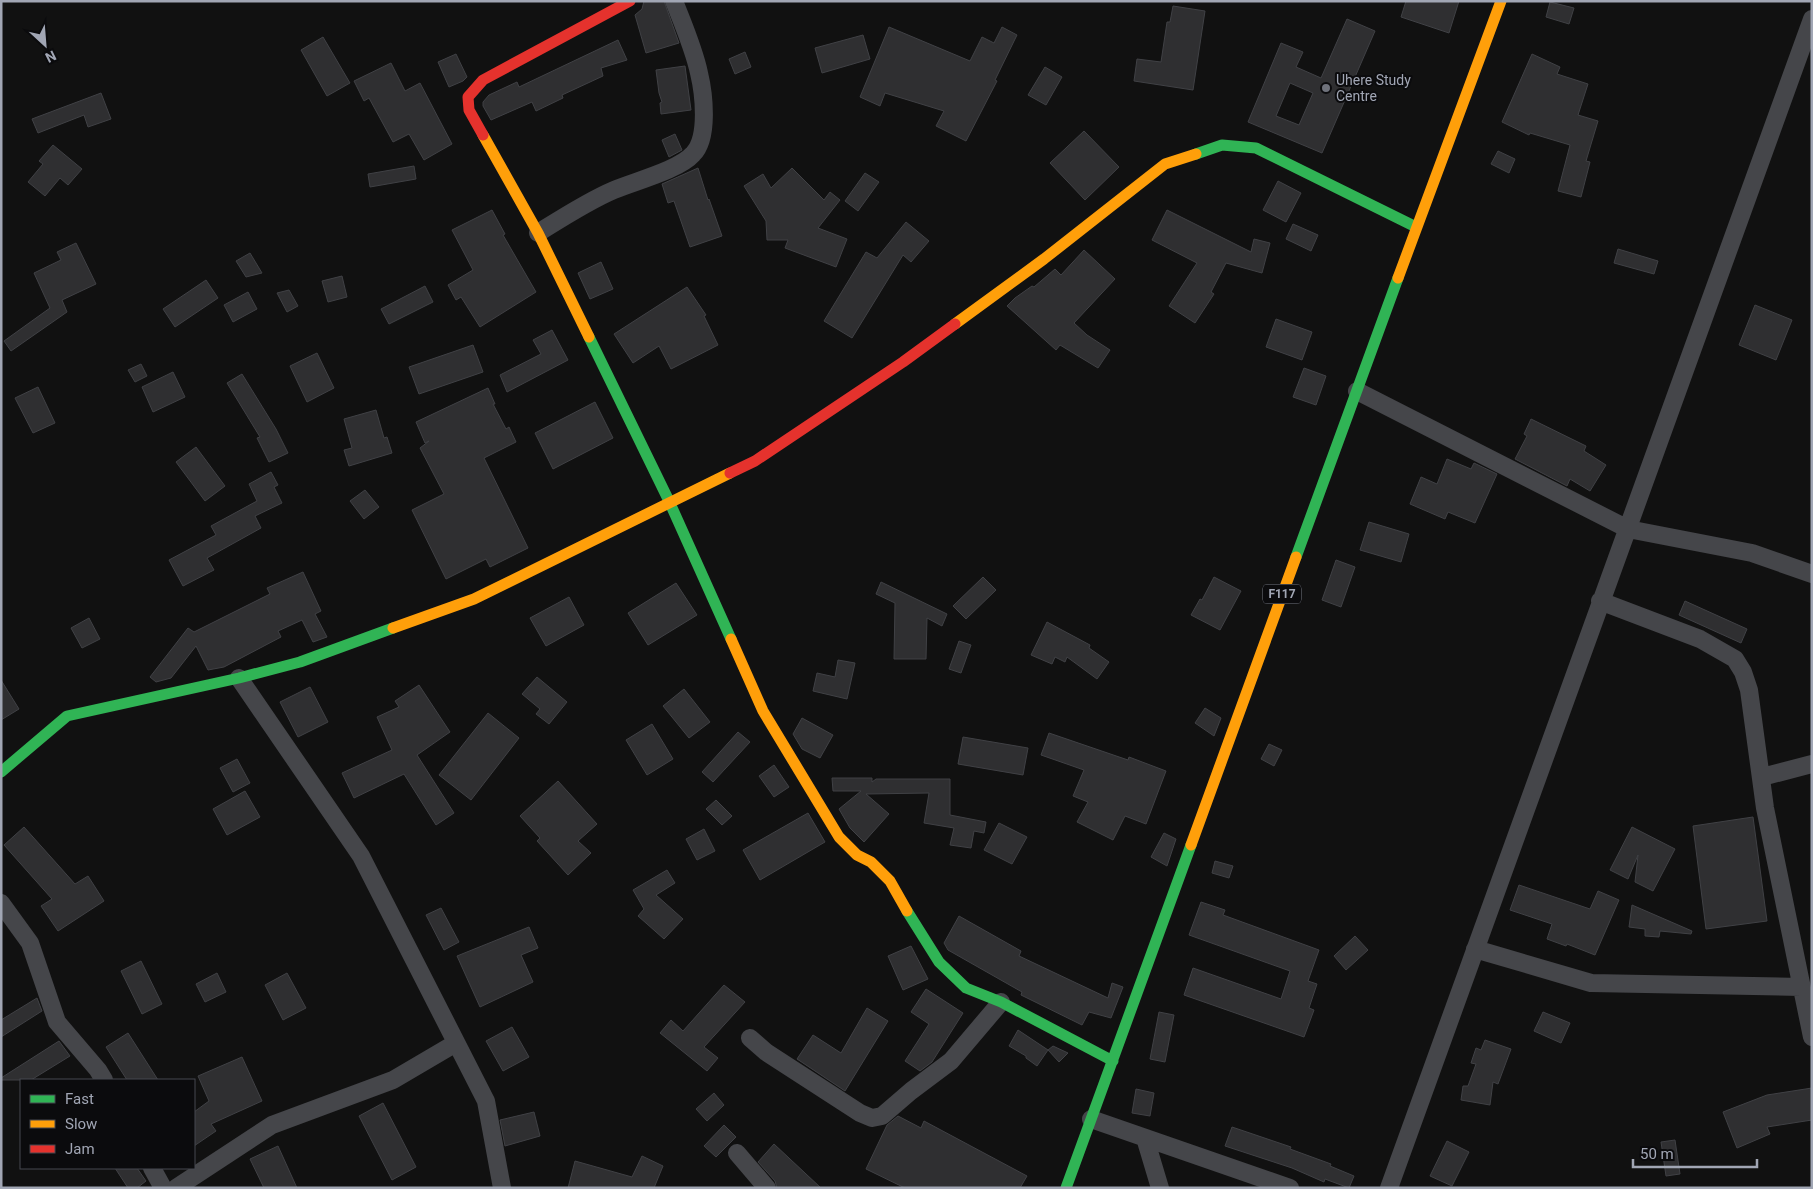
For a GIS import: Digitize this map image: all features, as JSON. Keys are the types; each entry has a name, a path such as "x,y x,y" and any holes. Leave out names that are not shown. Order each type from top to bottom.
{"street":[{"path":"630,1 483,80 468,96 469,110 538,233 669,502 763,711 839,837 857,855 871,862 890,880 921,936 939,962 966,988 1001,1002 1112,1061"},
{"path":"538,233 612,191 682,163 694,154 702,140 703,114 699,74 674,1"},
{"name":"F117","path":"1066,1188 1416,227 1501,1"},
{"path":"1389,1188 1812,19"},
{"path":"1,772 67,716 239,678 300,662 474,599 755,461 903,362 1044,259 1165,164 1222,145 1256,148 1416,227"},
{"path":"1357,390 1628,529 1752,553 1812,574"},
{"path":"1600,602 1700,639 1735,659 1743,672 1749,690 1765,808 1812,1037"},
{"path":"239,678 361,856 486,1101 502,1188"},
{"path":"1762,777 1812,764"},
{"path":"1,903 30,944 57,1022 103,1079"},
{"path":"1475,949 1591,983 1801,987"},
{"path":"750,1038 773,1057 860,1113 872,1118 882,1116 951,1061 1001,1002"},
{"path":"176,1188 272,1125 393,1080 456,1043"},
{"path":"1092,1119 1290,1188"},
{"path":"1145,1138 1160,1188"},
{"path":"738,1153 767,1188"},
{"path":"153,1169 163,1188"}],"building":[{"path":"644,1 664,1 679,43 646,53 635,15 642,9"},
{"path":"1406,1 1459,1 1449,33 1401,17"},
{"path":"1550,2 1574,8 1569,24 1546,17"},
{"path":"1173,6 1205,11 1193,90 1134,81 1137,59 1161,62 1167,22 1170,22"},
{"name":"Uhere Study Centre","path":"1347,19 1375,31 1322,153 1248,122 1281,43 1303,52 1296,67 1321,78","holes":["1290,83 1313,93 1299,125 1276,116"]},
{"path":"889,27 970,61 982,37 994,43 1002,27 1017,35 995,80 997,81 966,141 936,126 944,111 885,93 880,106 860,97"},
{"path":"863,35 870,59 822,73 815,48"},
{"path":"323,37 350,83 327,96 301,50"},
{"path":"618,40 627,60 601,68 603,76 562,95 563,98 536,111 532,102 491,120 483,106 483,102 489,95 517,82 519,87"},
{"path":"745,52 751,67 735,74 729,59"},
{"path":"456,54 467,77 463,81 449,87 438,62"},
{"path":"1532,54 1560,67 1557,74 1588,84 1578,115 1598,121 1586,161 1590,162 1581,197 1558,191 1570,145 1530,133 1529,135 1502,122"},
{"path":"391,63 405,91 420,83 452,144 424,160 409,134 393,142 369,98 364,101 354,81"},
{"path":"685,66 691,110 661,114 660,103 662,102 656,70"},
{"path":"1045,67 1062,77 1046,105 1028,95"},
{"path":"101,93 111,119 88,127 84,115 38,133 32,119"},
{"path":"1084,131 1119,167 1085,200 1050,163"},
{"path":"675,134 682,150 669,157 662,140"},
{"path":"53,145 82,169 68,185 60,178 45,196 28,182 43,164 39,161"},
{"path":"1498,151 1515,159 1509,173 1491,164"},
{"path":"414,166 416,179 370,187 368,174"},
{"path":"698,168 722,236 690,247 674,201 668,203 662,184"},
{"path":"792,168 824,200 830,192 840,200 818,228 847,239 836,267 785,248 788,240 767,240 766,221 744,186 763,174 771,188"},
{"path":"865,173 879,182 858,211 845,201"},
{"path":"1278,181 1301,193 1286,222 1263,210"},
{"path":"492,210 505,234 503,235 536,292 480,327 461,297 456,300 448,285 473,270 452,230"},
{"path":"1167,210 1251,252 1254,239 1270,243 1262,273 1226,263 1211,292 1214,294 1195,323 1169,306 1197,263 1152,240"},
{"path":"906,222 929,241 911,262 903,255 852,338 824,321 866,252 877,258"},
{"path":"1293,224 1318,235 1311,251 1286,239"},
{"path":"76,243 96,284 62,300 67,312 11,351 4,341 50,308 34,273 61,260 57,252"},
{"path":"1618,249 1658,261 1654,274 1614,263"},
{"path":"1084,250 1115,279 1074,323 1087,335 1110,350 1098,368 1060,345 1056,350 1007,306 1055,269 1061,275"},
{"path":"250,253 262,273 246,277 236,261"},
{"path":"601,262 613,289 590,299 578,273"},
{"path":"342,276 347,297 328,302 322,281"},
{"path":"206,280 218,298 175,327 163,309"},
{"path":"425,286 433,302 389,324 381,309"},
{"path":"687,287 706,315 704,316 718,345 671,369 659,346 633,363 614,334"},
{"path":"289,290 298,306 287,312 277,293"},
{"path":"248,292 257,309 233,322 224,305"},
{"path":"1755,305 1792,320 1776,360 1739,345"},
{"path":"1276,319 1312,332 1302,360 1266,347"},
{"path":"552,330 568,360 507,392 500,375 541,354 533,340"},
{"path":"473,345 483,372 419,394 409,367"},
{"path":"317,353 334,388 307,402 290,366"},
{"path":"141,364 147,376 135,382 128,370"},
{"path":"1304,368 1326,376 1316,405 1293,397"},
{"path":"173,372 185,397 153,412 142,387"},
{"path":"242,374 276,429 288,453 269,462 257,438 260,437 227,383"},
{"path":"38,387 55,423 33,433 15,398"},
{"path":"488,388 495,404 493,404 506,429 509,427 516,442 484,458 528,548 490,567 486,559 446,579 412,510 444,494 420,448 429,441 425,443 416,422"},
{"path":"595,402 613,438 553,469 535,433"},
{"path":"376,410 384,438 387,437 392,453 349,466 344,450 352,448 344,419"},
{"path":"1531,419 1586,446 1584,451 1606,465 1590,491 1570,479 1567,486 1515,459 1527,436 1524,434"},
{"path":"196,447 225,486 205,501 176,462"},
{"path":"1447,459 1471,469 1474,463 1497,474 1475,523 1448,512 1445,519 1410,504 1421,477 1437,484"},
{"path":"271,472 278,485 274,487 282,503 255,516 261,528 207,558 214,570 183,586 169,560 216,535 211,526 257,501 249,484"},
{"path":"365,490 379,507 364,519 350,501"},
{"path":"1369,522 1409,534 1401,562 1360,550"},
{"path":"1336,560 1355,567 1341,607 1322,600"},
{"path":"303,572 321,611 315,614 327,637 313,642 302,620 278,631 281,637 224,667 208,670 196,646 171,678 156,682 150,677 188,628 194,632 270,594 267,588"},
{"path":"983,577 996,590 966,619 953,606"},
{"path":"1214,577 1241,591 1220,630 1191,615 1200,599 1202,600"},
{"path":"881,582 947,614 942,626 927,618 926,659 894,659 895,603 876,594"},
{"path":"676,583 697,615 648,645 628,613"},
{"path":"569,597 584,625 546,646 530,618"},
{"path":"1685,601 1747,629 1741,643 1679,615"},
{"path":"89,618 100,639 82,648 71,628"},
{"path":"1047,622 1090,645 1089,648 1109,662 1097,679 1067,657 1065,662 1055,657 1052,664 1031,655"},
{"path":"959,641 971,645 961,673 949,669"},
{"path":"838,660 855,663 847,699 813,691 817,673 835,677"},
{"path":"537,677 567,702 549,724 536,714 540,709 522,694"},
{"path":"1,680 19,709 1,720"},
{"path":"419,685 450,732 417,755 454,813 436,825 404,774 354,798 342,773 392,750 377,717 399,707 395,701"},
{"path":"310,687 328,722 298,737 280,702"},
{"path":"684,689 710,722 689,738 663,706"},
{"path":"1205,708 1221,718 1214,736 1195,723"},
{"path":"488,713 519,738 471,800 439,775"},
{"path":"802,718 833,735 820,758 802,749 793,734"},
{"path":"652,724 673,759 647,775 626,740"},
{"path":"738,732 750,742 713,782 702,772"},
{"path":"1049,733 1128,760 1129,757 1166,771 1146,824 1125,816 1113,840 1077,822 1088,802 1073,796 1084,770 1041,755"},
{"path":"963,737 1028,748 1023,775 958,764"},
{"path":"1269,744 1282,750 1274,766 1261,759"},
{"path":"237,759 250,783 233,792 220,768"},
{"path":"774,765 789,787 774,797 759,776"},
{"path":"832,778 872,778 872,782 876,779 950,779 950,815 986,822 984,833 974,831 971,848 950,845 954,828 924,823 929,793 866,794 889,814 864,842 850,828 839,809 861,791 833,791"},
{"path":"558,781 597,824 578,841 591,853 568,875 537,841 540,838 520,816"},
{"path":"245,791 260,817 227,835 213,809"},
{"path":"716,800 732,816 722,825 706,809"},
{"path":"808,813 825,842 760,880 743,850"},
{"path":"1753,817 1767,921 1706,929 1693,826"},
{"path":"999,823 1027,837 1012,864 984,850"},
{"path":"24,827 75,884 88,876 104,901 58,931 41,906 52,899 4,845"},
{"path":"1632,827 1675,849 1653,891 1635,882 1638,855 1628,879 1610,870"},
{"path":"704,829 715,851 697,860 686,839"},
{"path":"1164,833 1176,839 1167,866 1151,857"},
{"path":"1215,861 1233,866 1229,878 1212,873"},
{"path":"667,870 675,883 656,895 683,919 664,939 638,916 644,909 633,890"},
{"path":"1519,885 1590,909 1598,891 1619,900 1595,955 1567,944 1566,946 1547,939 1552,924 1510,910"},
{"path":"1201,902 1225,910 1223,915 1319,950 1308,981 1317,984 1309,1008 1314,1010 1304,1037 1184,995 1193,968 1281,999 1290,971 1189,935"},
{"path":"1632,905 1692,931 1691,934 1660,931 1659,937 1645,936 1645,929 1629,927"},
{"path":"441,908 459,942 444,950 426,915"},
{"path":"959,916 1021,951 1019,956 1108,998 1112,983 1123,987 1111,1018 1089,1012 1082,1025 1021,995 1022,992 948,950 944,943"},
{"path":"529,927 538,948 521,955 533,982 480,1007 457,956"},
{"path":"1355,936 1368,950 1346,970 1334,956"},
{"path":"911,946 928,979 903,990 888,956"},
{"path":"141,961 162,1004 142,1014 121,971"},
{"path":"217,973 226,992 205,1002 196,984"},
{"path":"287,973 306,1008 283,1020 265,985"},
{"path":"724,985 745,1002 704,1047 718,1058 707,1071 660,1033 671,1020 683,1031"},
{"path":"926,989 963,1013 932,1062 920,1071 905,1061 929,1024 911,1012"},
{"path":"37,998 42,1011 1,1037 1,1020"},
{"path":"867,1008 888,1021 845,1091 797,1059 813,1035 841,1053"},
{"path":"1159,1012 1174,1015 1165,1062 1150,1059"},
{"path":"1543,1012 1570,1023 1561,1043 1534,1031"},
{"path":"512,1027 529,1057 503,1071 486,1041"},
{"path":"1018,1030 1048,1050 1037,1066 1026,1056 1009,1046"},
{"path":"128,1033 157,1079 126,1079 106,1047"},
{"path":"1485,1040 1511,1049 1498,1084 1493,1082 1490,1105 1461,1100 1463,1086 1468,1086 1476,1064 1471,1063 1476,1048 1481,1050"},
{"path":"59,1041 70,1056 33,1079 1,1080 1,1078"},
{"path":"1053,1046 1068,1053 1059,1062 1048,1050"},
{"path":"242,1057 262,1101 211,1124 216,1131 195,1145 195,1111 209,1101 198,1076"},
{"path":"1812,1088 1812,1120 1767,1127 1770,1134 1737,1148 1723,1112 1767,1095"},
{"path":"1136,1089 1154,1093 1150,1116 1132,1113"},
{"path":"714,1093 724,1105 707,1121 696,1109"},
{"path":"383,1103 416,1167 392,1180 359,1116"},
{"path":"534,1112 540,1136 505,1146 500,1120"},
{"path":"898,1116 921,1128 924,1121 1027,1176 1020,1188 905,1188 866,1169 887,1125"},
{"path":"724,1125 736,1137 716,1157 704,1146"},
{"path":"1232,1127 1291,1147 1290,1149 1331,1164 1330,1166 1354,1176 1349,1188 1325,1179 1324,1182 1292,1168 1225,1146"},
{"path":"1675,1140 1680,1174 1666,1176 1661,1142"},
{"path":"1447,1141 1469,1152 1452,1186 1430,1176"},
{"path":"774,1144 821,1188 777,1188 775,1181 758,1162"},
{"path":"278,1146 297,1188 264,1188 250,1159"},
{"path":"642,1156 663,1166 654,1188 568,1188 575,1161 632,1177"},
{"path":"116,1169 138,1169 146,1181 137,1188 128,1188"}],"traffic: fast":[{"path":"1196,154 1222,145 1256,148 1416,227"},
{"path":"1296,557 1398,278"},
{"path":"589,337 669,501 731,639"},
{"path":"1,772 67,716 239,678 300,662 393,628"},
{"path":"1066,1188 1191,845"},
{"path":"907,911 939,962 966,988 1001,1002 1113,1061"}],"traffic: slow":[{"path":"1398,278 1501,1"},
{"path":"483,135 538,233 589,337"},
{"path":"955,324 1044,259 1165,164 1196,154"},
{"path":"393,628 474,599 730,473"},
{"path":"1191,845 1296,557"},
{"path":"731,639 763,711 839,837 857,855 871,862 890,881 907,911"}],"traffic: jam":[{"path":"483,135 469,110 468,97 483,80 630,1"},
{"path":"730,473 755,461 903,362 955,324"}],"place":[{"name":"Uhere Study Centre","path":"1326,88"}]}
